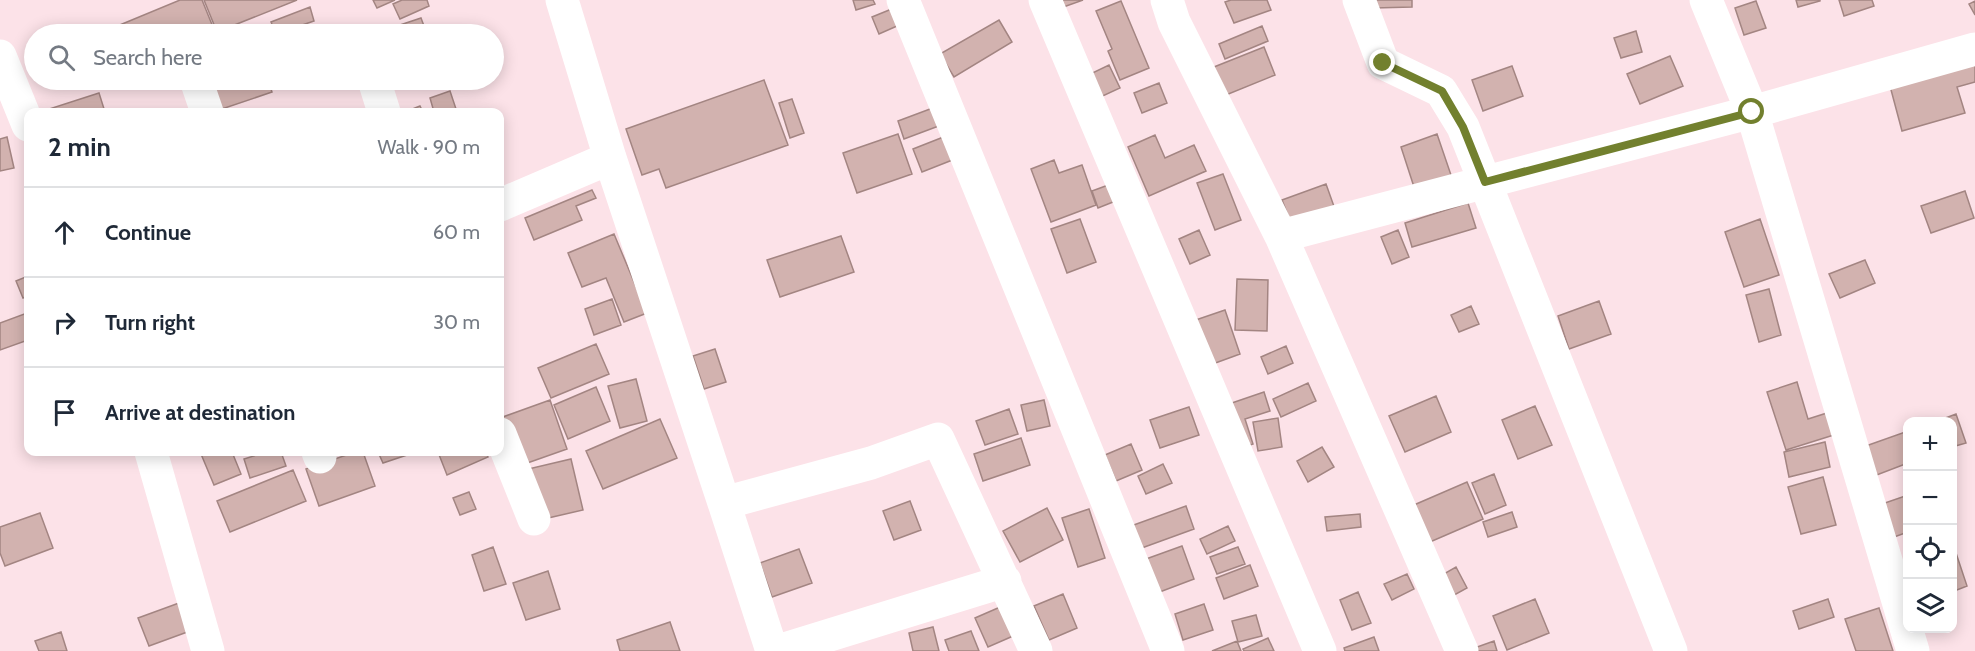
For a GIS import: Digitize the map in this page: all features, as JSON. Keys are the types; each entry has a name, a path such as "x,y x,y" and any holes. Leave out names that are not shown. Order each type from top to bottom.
{"street":[{"path":"562,0 610,158 772,651"},
{"path":"903,0 1168,651"},
{"path":"1045,0 1320,651"},
{"path":"1167,0 1174,22 1281,236 1462,651"},
{"path":"1359,0 1383,63 1442,91 1463,127 1671,651"},
{"path":"1706,0 1752,112 1913,651"},
{"path":"1281,236 1752,112 1975,49"},
{"path":"0,56 24,115"},
{"path":"199,90 206,108"},
{"path":"377,90 383,108"},
{"path":"504,203 610,158"},
{"path":"724,503 871,463 938,439 1036,651"},
{"path":"504,444 534,519"},
{"path":"152,456 202,638 208,651"},
{"path":"778,651 1005,581"}],"building":[{"path":"180,0 202,0 212,24 122,24"},
{"path":"204,0 297,0 237,24 214,24"},
{"path":"373,0 395,0 377,8"},
{"path":"402,0 427,0 429,6 400,19 393,4"},
{"path":"853,0 873,0 875,4 856,10"},
{"path":"1052,0 1083,0 1055,10"},
{"path":"1267,0 1271,10 1234,23 1225,2"},
{"path":"1374,0 1412,0 1412,7 1374,8"},
{"path":"1796,0 1820,0 1820,1 1798,7"},
{"path":"1839,0 1872,0 1874,6 1844,16"},
{"path":"1121,1 1149,68 1120,80 1108,51 1112,49 1096,11"},
{"path":"1756,1 1766,28 1744,35 1735,8"},
{"path":"1975,1 1975,15 1969,4"},
{"path":"899,6 906,22 879,34 872,17"},
{"path":"310,7 314,21 305,24 272,24 271,22"},
{"path":"421,18 423,24 403,24"},
{"path":"999,20 1012,42 954,77 940,54"},
{"path":"1262,26 1268,41 1225,59 1219,44"},
{"path":"1636,31 1642,52 1621,58 1614,38"},
{"path":"1264,47 1275,75 1221,97 1209,69"},
{"path":"1670,56 1683,86 1640,104 1627,74"},
{"path":"1975,62 1975,82 1957,87 1965,113 1902,131 1890,86"},
{"path":"1109,65 1120,88 1094,100 1084,77"},
{"path":"1512,66 1523,96 1483,111 1472,80"},
{"path":"764,80 788,145 666,188 659,169 642,175 626,129"},
{"path":"1159,83 1167,103 1142,113 1134,93"},
{"path":"210,90 271,90 272,92 225,108 212,108"},
{"path":"450,91 456,108 433,108 430,98"},
{"path":"99,93 104,108 52,108"},
{"path":"792,99 804,133 790,138 779,103"},
{"path":"938,106 944,124 904,139 898,121"},
{"path":"898,134 912,174 857,193 843,153"},
{"path":"951,134 960,157 922,172 913,149"},
{"path":"1437,134 1452,178 1415,190 1401,147"},
{"path":"1155,135 1165,158 1194,145 1206,171 1149,196 1128,147"},
{"path":"7,137 14,168 0,171 0,139"},
{"path":"1054,160 1059,173 1082,165 1096,205 1051,222 1031,169"},
{"path":"1223,174 1241,220 1215,230 1197,183"},
{"path":"1111,184 1118,200 1098,208 1092,191"},
{"path":"1326,184 1336,212 1293,228 1282,200"},
{"path":"592,190 596,198 576,206 582,220 534,240 525,218"},
{"path":"1965,191 1974,218 1931,233 1921,206"},
{"path":"1468,203 1476,228 1412,247 1405,223"},
{"path":"1080,219 1096,262 1067,273 1051,229"},
{"path":"1760,219 1779,275 1744,287 1725,232"},
{"path":"1199,230 1210,255 1190,264 1179,239"},
{"path":"1398,230 1409,257 1392,264 1381,237"},
{"path":"614,234 647,313 624,322 606,278 582,287 568,253"},
{"path":"841,236 854,272 780,297 767,260"},
{"path":"1865,260 1875,283 1840,298 1829,274"},
{"path":"24,278 24,298 23,298 16,281"},
{"path":"1237,279 1268,280 1267,331 1235,330"},
{"path":"1769,289 1781,335 1759,342 1746,295"},
{"path":"612,299 621,325 594,335 585,309"},
{"path":"1599,301 1611,334 1569,349 1558,316"},
{"path":"1471,306 1479,324 1459,332 1451,315"},
{"path":"1225,310 1240,354 1199,369 1184,324"},
{"path":"24,314 24,341 0,350 0,323"},
{"path":"596,344 609,374 551,398 538,368"},
{"path":"1286,346 1293,363 1268,374 1261,357"},
{"path":"715,349 726,382 704,389 693,356"},
{"path":"636,379 647,421 620,428 608,386"},
{"path":"1797,382 1808,419 1830,412 1837,434 1786,450 1767,392"},
{"path":"1308,383 1316,401 1281,417 1273,399"},
{"path":"596,387 610,421 568,439 554,405"},
{"path":"1264,392 1270,411 1245,419 1253,444 1237,449 1223,406"},
{"path":"1436,396 1451,432 1405,452 1389,416"},
{"path":"550,400 567,449 516,467 504,430 504,417"},
{"path":"1044,400 1050,426 1027,431 1021,405"},
{"path":"1535,406 1552,445 1518,459 1502,420"},
{"path":"1189,407 1199,435 1160,448 1150,420"},
{"path":"1009,409 1018,434 985,445 976,421"},
{"path":"1956,414 1966,443 1957,446 1957,417 1948,417"},
{"path":"1278,418 1282,447 1258,451 1253,422"},
{"path":"660,419 677,458 603,489 586,451"},
{"path":"1903,433 1903,465 1874,476 1863,447"},
{"path":"1021,438 1030,465 983,481 974,454"},
{"path":"1825,442 1830,467 1789,477 1784,452"},
{"path":"1131,444 1142,470 1116,481 1105,455"},
{"path":"1322,447 1334,467 1308,482 1297,461"},
{"path":"202,456 234,456 241,474 214,485"},
{"path":"253,456 282,456 286,466 250,478 244,459"},
{"path":"343,456 364,456 375,486 319,506 306,469"},
{"path":"380,456 404,456 383,463"},
{"path":"440,456 488,457 447,475"},
{"path":"571,459 583,510 535,521 524,470"},
{"path":"1163,464 1172,483 1146,494 1138,476"},
{"path":"293,470 306,501 230,532 217,501"},
{"path":"1494,474 1506,505 1485,514 1472,483"},
{"path":"1823,477 1836,525 1801,534 1788,487"},
{"path":"1467,482 1483,519 1423,545 1407,508"},
{"path":"469,492 476,509 460,515 453,498"},
{"path":"1903,497 1903,534 1894,537 1882,504"},
{"path":"910,501 921,530 894,540 883,511"},
{"path":"1186,506 1194,529 1139,549 1131,526"},
{"path":"1047,508 1063,540 1020,562 1003,531"},
{"path":"1089,509 1105,558 1078,567 1062,518"},
{"path":"1512,512 1517,527 1488,537 1483,522"},
{"path":"40,513 53,548 5,566 0,553 0,527"},
{"path":"1360,514 1361,527 1327,531 1325,517"},
{"path":"1228,526 1235,541 1207,554 1200,539"},
{"path":"1182,546 1194,579 1157,593 1146,559"},
{"path":"493,547 506,584 484,591 472,555"},
{"path":"1238,547 1245,564 1217,574 1210,557"},
{"path":"799,549 812,583 772,597 760,563"},
{"path":"1957,556 1967,586 1957,590"},
{"path":"1250,565 1258,586 1224,599 1216,578"},
{"path":"1456,567 1467,588 1447,599 1435,579"},
{"path":"548,571 560,609 526,620 513,583"},
{"path":"1407,574 1414,589 1392,600 1384,584"},
{"path":"1358,592 1371,623 1352,630 1340,600"},
{"path":"1063,594 1077,628 1049,640 1034,606"},
{"path":"1535,599 1549,633 1507,650 1493,616"},
{"path":"1828,599 1834,617 1799,629 1793,611"},
{"path":"179,603 190,631 149,646 138,618"},
{"path":"1007,604 1020,633 988,647 975,618"},
{"path":"1204,604 1213,630 1183,640 1175,614"},
{"path":"1879,608 1893,651 1856,651 1845,619"},
{"path":"1256,615 1262,636 1238,642 1232,621"},
{"path":"670,622 680,651 620,651 617,640"},
{"path":"933,627 939,651 913,651 909,633"},
{"path":"971,631 979,651 949,651 945,640"},
{"path":"61,632 67,651 39,651 35,641"},
{"path":"1374,637 1379,651 1345,651 1344,648"},
{"path":"1268,638 1274,651 1244,651 1243,649"},
{"path":"1237,641 1241,651 1212,651"},
{"path":"1494,641 1497,651 1466,651"}],"route":[{"path":"1383,63 1442,91 1463,127 1485,182 1752,112"}]}
